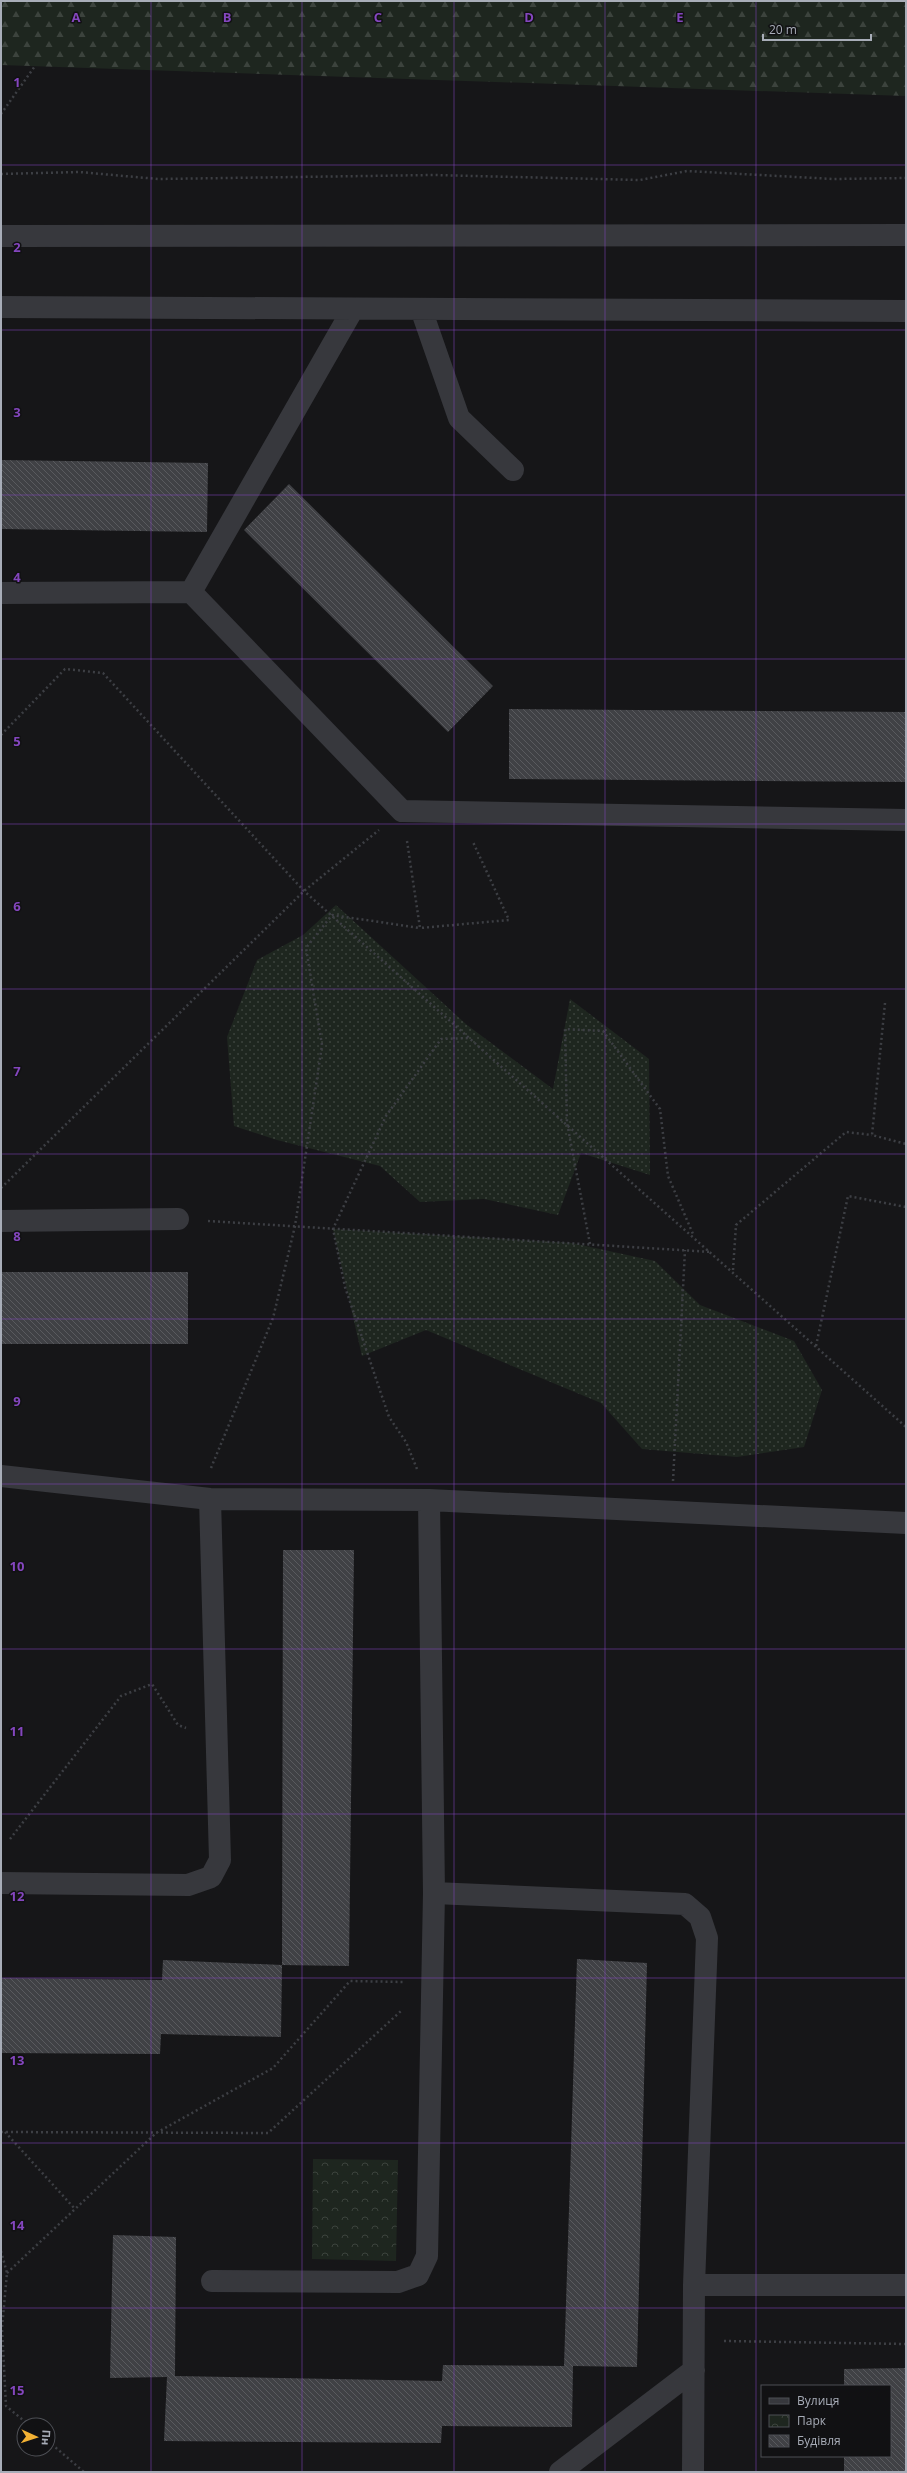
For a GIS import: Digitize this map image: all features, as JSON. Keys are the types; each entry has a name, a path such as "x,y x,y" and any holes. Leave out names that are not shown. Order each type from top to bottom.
{"street":[{"path":"1,236 906,235"},
{"path":"1,307 906,311"},
{"path":"191,592 353,308"},
{"path":"421,309 459,418 513,470"},
{"path":"1,593 191,592 402,811 906,820"},
{"path":"1,1221 178,1219"},
{"path":"1,1476 210,1499 429,1500 906,1523"},
{"path":"1,1883 188,1885 211,1877 220,1860 210,1499"},
{"path":"212,2281 398,2282 418,2275 427,2256 434,1893 429,1500"},
{"path":"434,1893 685,1904 700,1917 707,1938 694,2285 693,2472"},
{"path":"694,2285 906,2286"},
{"path":"560,2472 694,2370"}],"path":[{"path":"1,114 35,66"},
{"path":"1,174 79,172 158,178 433,175 640,180 687,171 833,179 906,178"},
{"path":"1,735 65,670 103,673 304,891 694,1235 906,1426"},
{"path":"1,1188 304,891 402,811"},
{"path":"402,811 420,928"},
{"path":"332,915 420,928 509,920 459,812"},
{"path":"210,1499 211,1464 273,1318 295,1226 322,1045 306,948 332,915"},
{"path":"872,1135 885,1003"},
{"path":"590,1244 567,1123 564,1029 603,1031 660,1108 668,1176 694,1235"},
{"path":"429,1500 406,1442 389,1417 344,1287 333,1228 386,1116 441,1039 471,1038"},
{"path":"733,1270 736,1225 846,1132 872,1135 906,1144"},
{"path":"816,1346 848,1196 906,1207"},
{"path":"178,1219 712,1252"},
{"path":"671,1512 685,1250"},
{"path":"10,1838 121,1696 152,1684 178,1726 217,1737"},
{"path":"7,2273 156,2133 273,2068 350,1981 433,1982"},
{"path":"3,2132 268,2133 433,1982"},
{"path":"3,2132 75,2210"},
{"path":"1,2251 7,2273 2,2328 2,2359 6,2406 19,2417"},
{"path":"694,2341 906,2344"},
{"path":"56,2448 84,2472"}],"green space":[{"path":"1,1 906,1 906,96 1,65"},
{"path":"336,905 467,1025 553,1089 570,999 649,1059 650,1175 581,1153 558,1215 484,1199 420,1202 380,1166 277,1140 234,1126 227,1037 257,960 303,935"},
{"path":"333,1229 572,1243 655,1261 700,1305 794,1341 822,1390 804,1447 737,1457 642,1449 601,1403 426,1330 362,1356"},
{"path":"313,2159 398,2160 396,2261 312,2259"}],"building":[{"path":"1,460 208,463 207,532 1,529"},
{"path":"289,484 493,686 448,732 244,530"},
{"path":"509,709 906,712 906,782 509,779"},
{"path":"1,1272 188,1272 188,1344 1,1344"},
{"path":"283,1550 354,1550 349,1966 282,1965"},
{"path":"577,1959 647,1963 637,2367 573,2366 572,2427 442,2426 441,2443 164,2441 167,2377 110,2378 113,2235 176,2237 175,2376 442,2381 443,2365 564,2366"},
{"path":"163,1960 282,1965 281,2037 161,2034 160,2054 1,2053 1,1978 162,1980"},
{"path":"906,2368 906,2472 844,2472 844,2457 891,2457 891,2385 844,2385 844,2369"}]}
